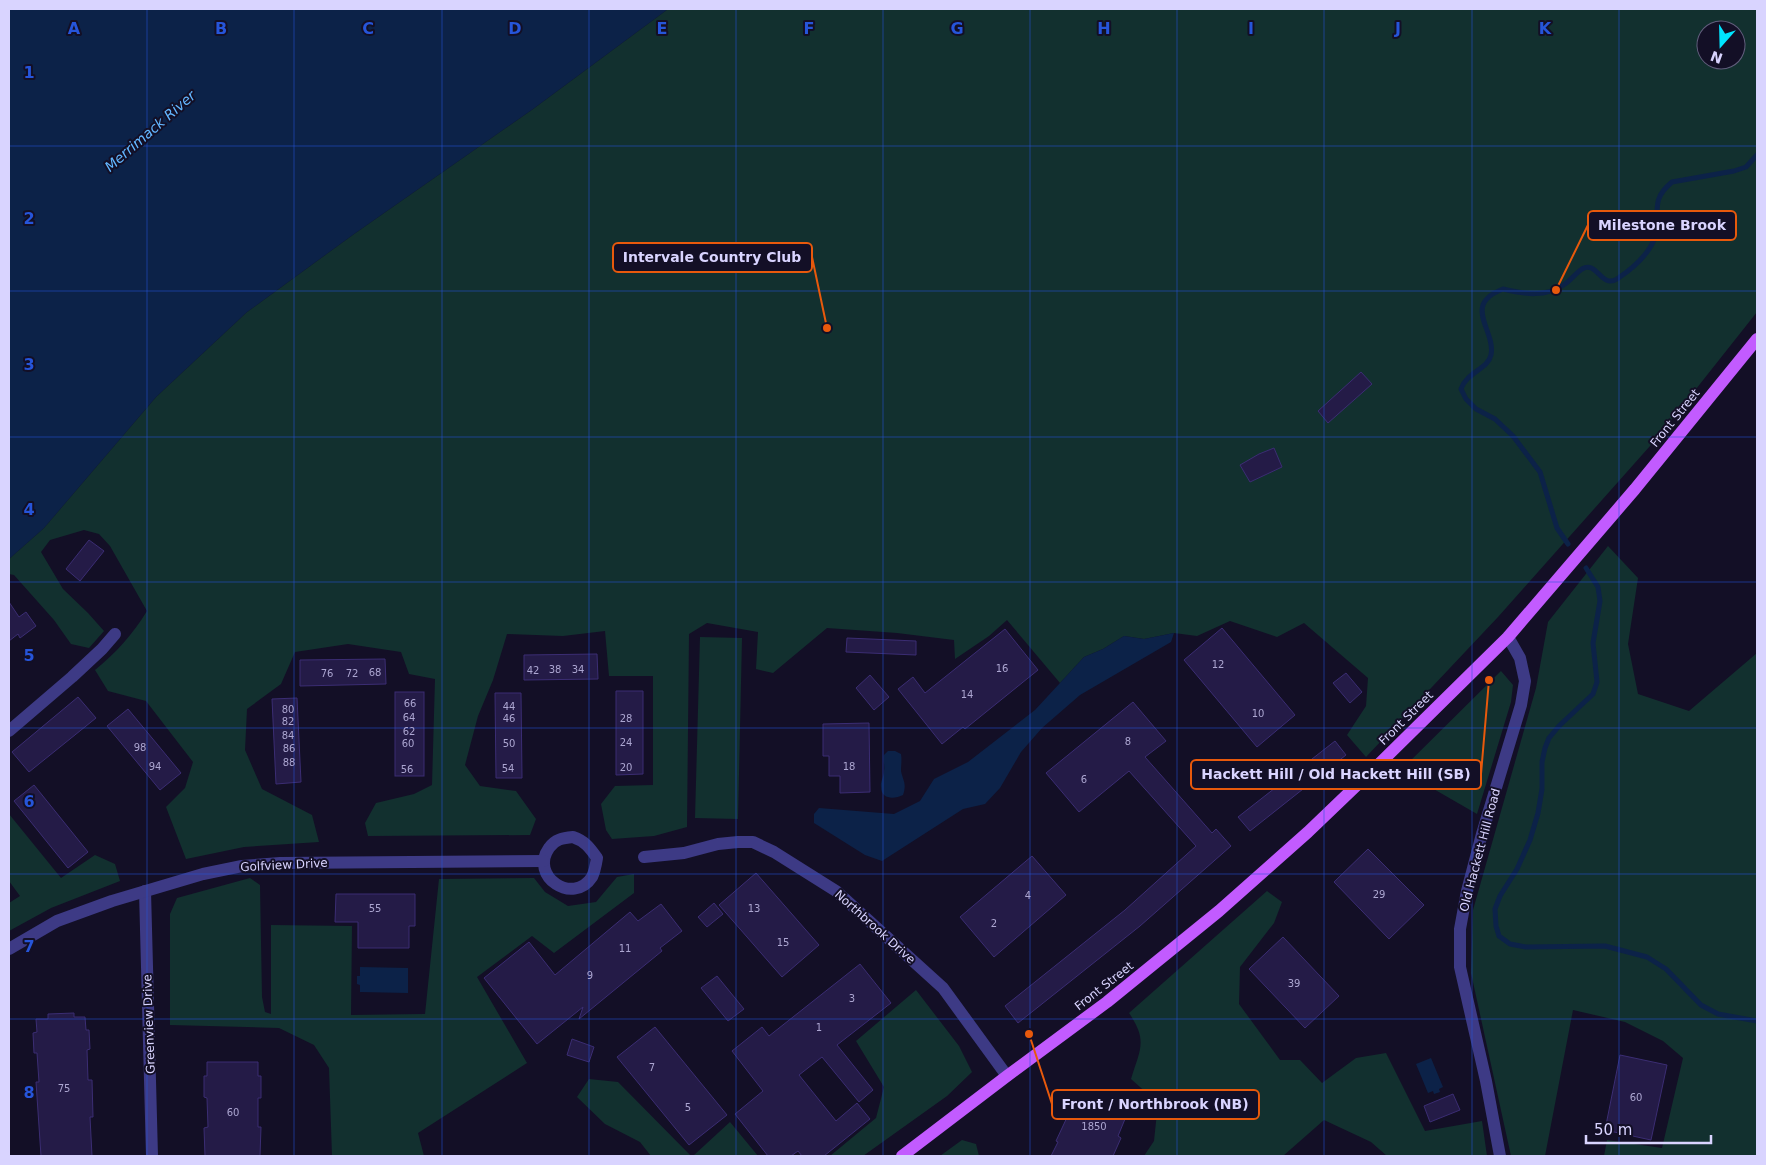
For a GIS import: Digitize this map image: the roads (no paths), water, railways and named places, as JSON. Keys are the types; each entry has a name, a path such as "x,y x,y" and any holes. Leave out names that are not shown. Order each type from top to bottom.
{"main road":[{"name":"Front Street","path":"902,1156 1106,1002 1219,911 1372,771 1508,637 1635,489 1757,339"}],"street":[{"path":"9,731 72,677 115,634"},
{"name":"Old Hackett Hill Road","path":"1500,1156 1486,1081 1460,967 1460,929 1467,891 1482,834 1521,705 1524,681 1520,658 1508,637"},
{"path":"573,837 588,845 597,858 592,877 578,888 570,889 561,888 548,877 544,869 544,861 550,846 557,840 573,837"},
{"name":"Northbrook Drive","path":"644,857 684,853 738,842 753,842 774,852 836,891 943,988 1007,1076"},
{"name":"Golfview Drive","path":"9,949 57,921 145,891 203,874 242,866 544,861"},
{"name":"Greenview Drive","path":"145,891 152,1156"}],"water":[{"name":"Merrimack River","path":"9,9 668,9 533,109 354,234 247,312 156,397 44,528 9,559"},
{"path":"1174,633 1171,642 1080,695 1042,728 1021,752 1000,788 985,804 963,809 882,861 865,855 814,823 814,814 819,808 894,814 920,801 934,779 968,762 1035,710 1084,657 1103,649 1124,636 1144,639"},
{"path":"888,751 895,751 901,754 901,771 905,788 903,795 896,797 886,796 882,791 884,755"},
{"path":"360,967 408,968 408,993 360,992 357,976 360,976"},
{"path":"1431,1058 1443,1087 1439,1089 1440,1092 1434,1094 1433,1091 1428,1093 1416,1064"}],"waterway":[{"path":"1568,544 1557,528 1540,472 1513,436 1495,419 1476,409 1466,399 1461,389 1468,378 1486,364 1491,355 1489,336 1483,319 1482,310 1484,303 1491,295 1503,289 1535,294 1550,291 1565,284 1587,267 1592,268 1607,280 1617,279 1649,250 1657,229 1657,208 1660,196 1672,182 1734,171 1746,167 1757,155"},
{"path":"1586,568 1598,587 1600,601 1593,643 1597,682 1593,694 1559,726 1549,738 1545,748 1542,762 1542,789 1538,813 1530,840 1517,869 1500,896 1495,909 1496,926 1499,936 1510,944 1526,947 1605,946 1647,957 1666,969 1701,1005 1718,1014 1757,1021"}],"place":[{"name":"Milestone Brook","path":"1556,290"},
{"name":"Intervale Country Club","path":"827,328"},
{"name":"Hackett Hill / Old Hackett Hill (SB)","path":"1489,680"},
{"name":"Front / Northbrook (NB)","path":"1029,1034"}]}
